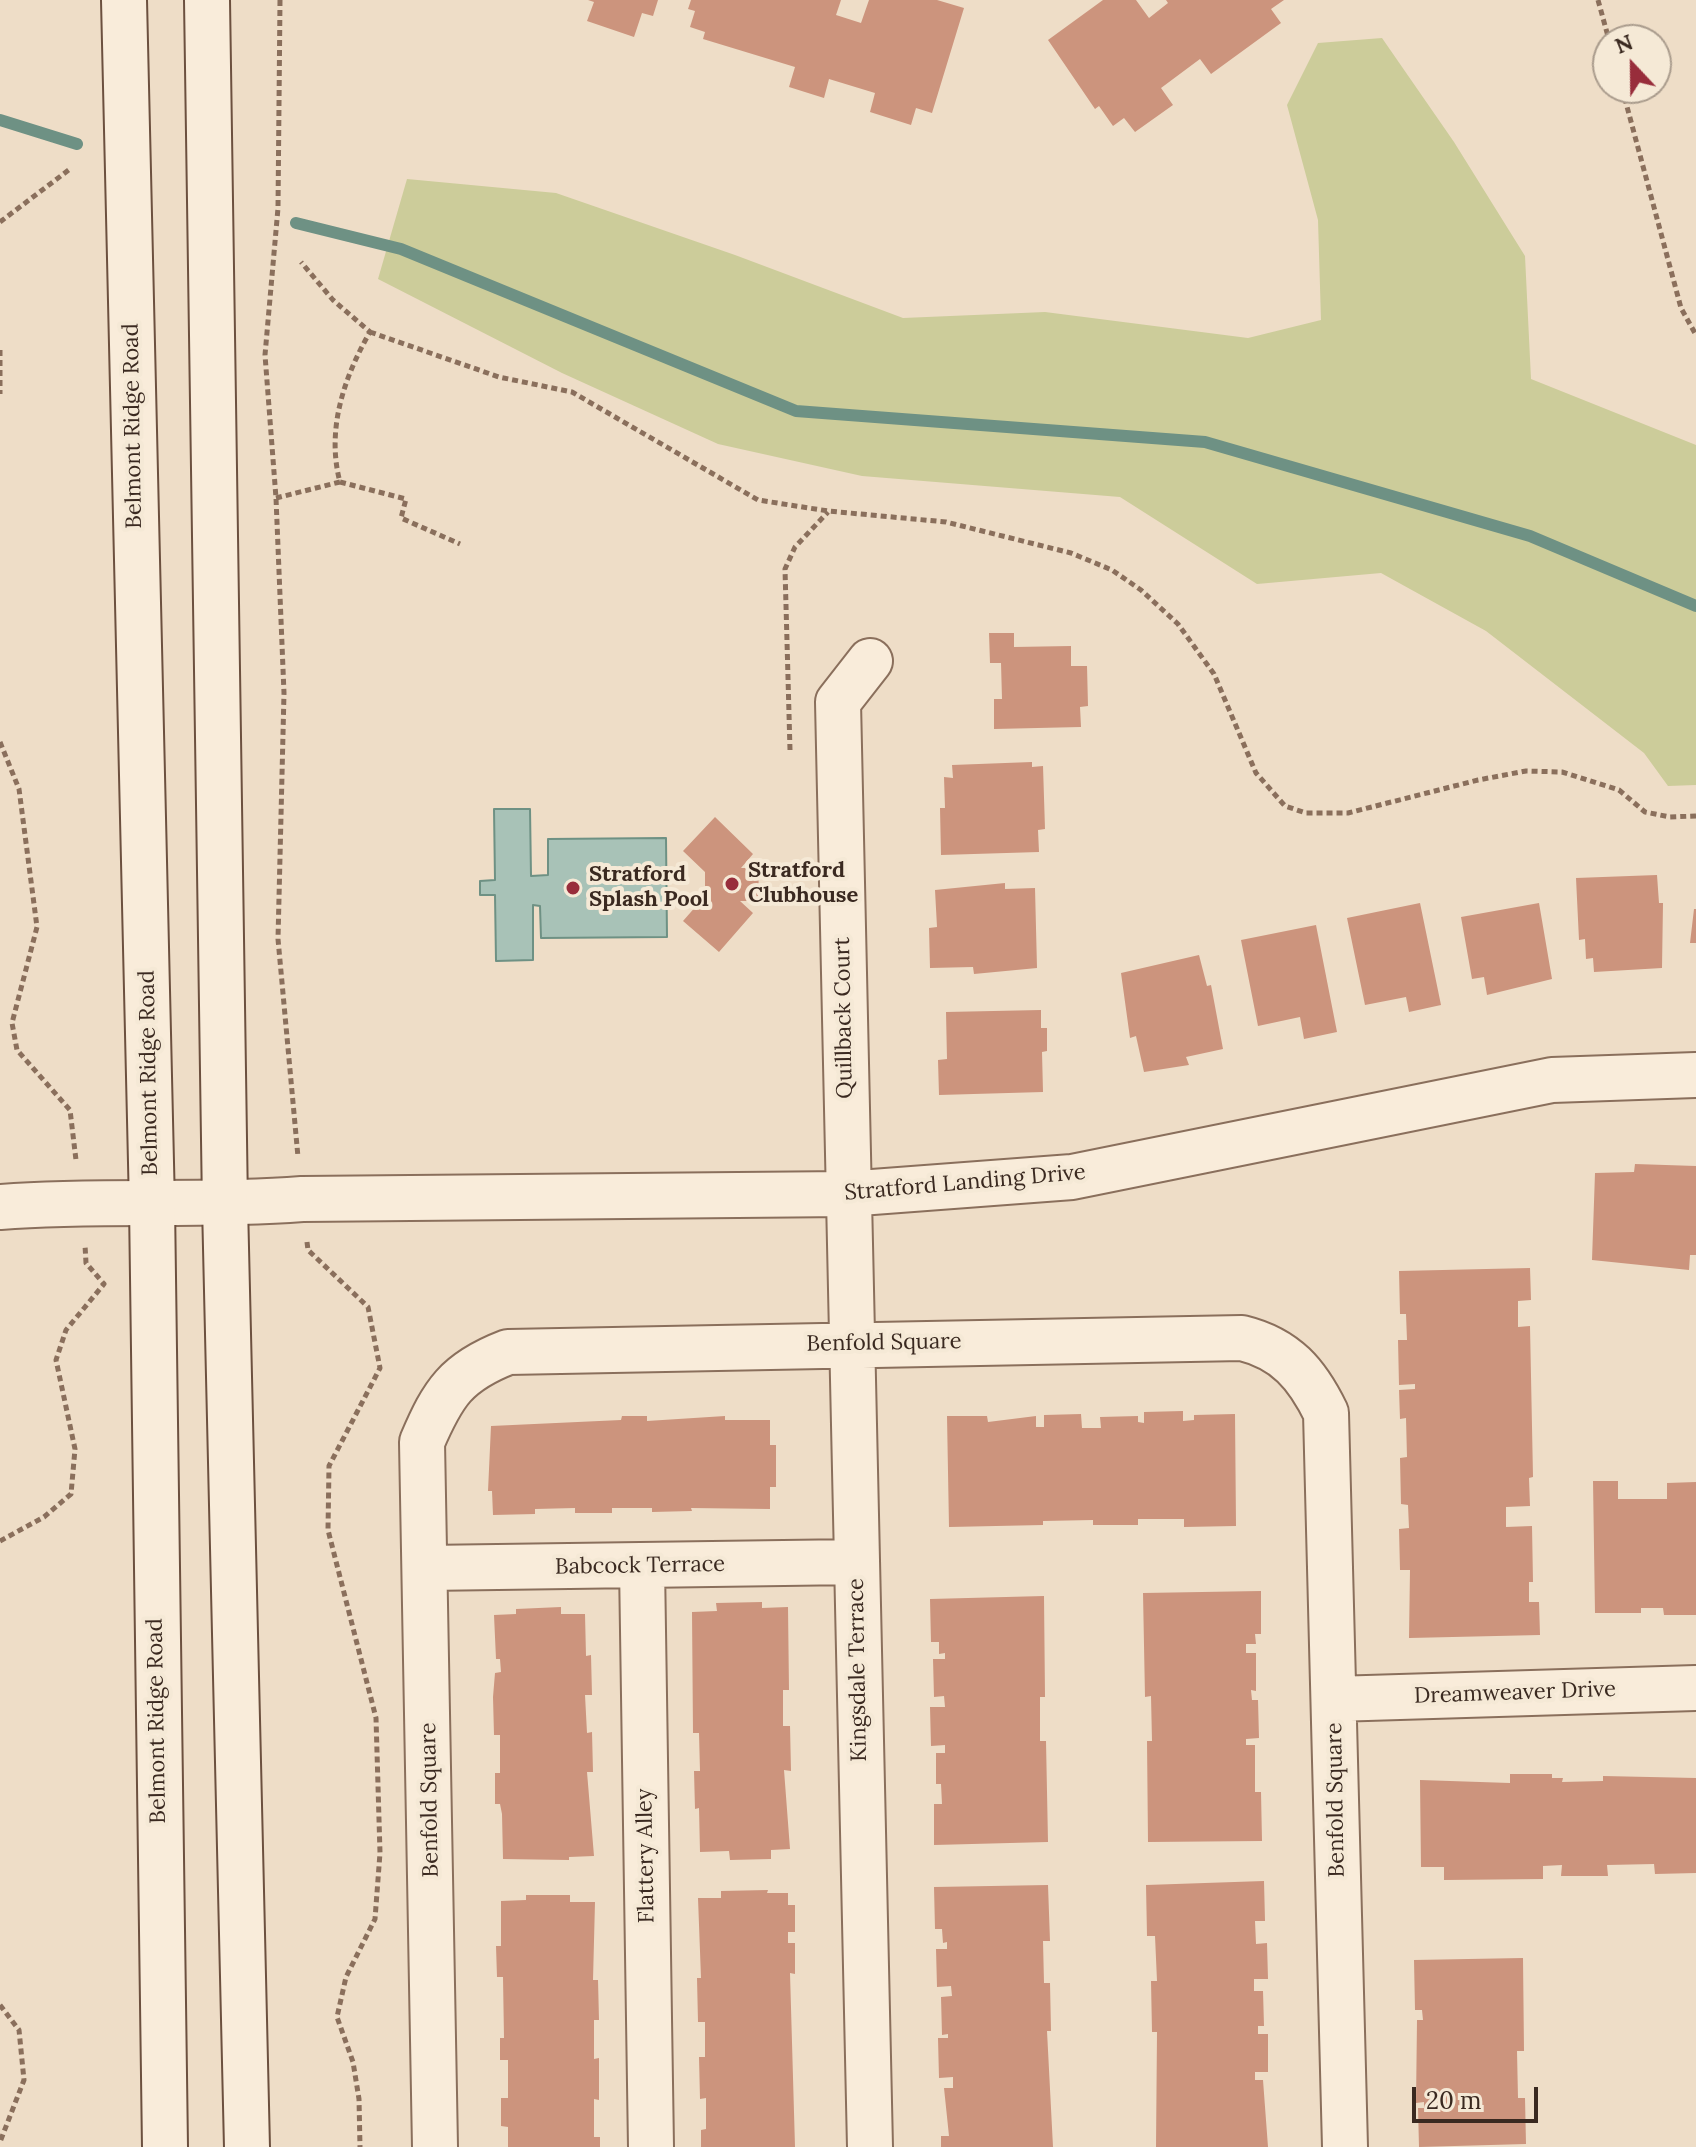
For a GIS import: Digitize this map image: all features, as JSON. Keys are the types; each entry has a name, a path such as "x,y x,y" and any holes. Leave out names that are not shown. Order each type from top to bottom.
{"street":[{"name":"Belmont Ridge Road","path":"124,0 152,1205 165,2147"},
{"path":"207,0 225,1205 247,2147"},
{"name":"Quillback Court","path":"846,1194 838,702 870,661"},
{"name":"Stratford Landing Drive","path":"0,1207 82,1201 225,1205 302,1199 846,1194 1072,1177 1552,1080 1696,1075"},
{"name":"Kingsdale Terrace","path":"846,1194 870,2147"},
{"name":"Benfold Square","path":"435,2147 422,1442 441,1398 483,1361 508,1352 852,1343 1242,1338 1265,1344 1294,1362 1311,1383 1326,1413 1345,2147"},
{"name":"Babcock Terrace","path":"426,1568 855,1562"},
{"name":"Flattery Alley","path":"642,1566 651,2147"},
{"name":"Dreamweaver Drive","path":"1334,1699 1696,1688"}],"path":[{"path":"280,0 278,208 265,355 276,498 284,693 278,939 308,1250 368,1307 380,1368 329,1466 328,1530 376,1718 380,1853 375,1919 346,1977 337,2017 353,2062 359,2099 360,2147"},
{"path":"1598,0 1605,24"},
{"path":"1626,104 1681,308 1696,335"},
{"path":"0,222 70,169"},
{"path":"301,262 333,300 370,332 398,339 499,377 572,392 758,500 828,511 946,522 1071,553 1112,570 1141,590 1178,624 1214,674 1256,773 1285,806 1306,813 1348,813 1526,771 1562,772 1589,779 1619,790 1645,812 1670,817 1696,816"},
{"path":"340,482 333,458 340,401 351,364 370,332"},
{"path":"0,350 0,394"},
{"path":"276,498 340,482 406,499 401,518 460,544"},
{"path":"790,750 785,569 795,547 828,511"},
{"path":"0,2005 19,2030 24,2080 0,2142"}],"green space":[{"path":"1382,38 1454,142 1525,256 1531,379 1696,445 1696,785 1668,786 1644,753 1486,631 1381,573 1257,584 1120,497 862,476 718,444 562,373 378,279 407,179 556,193 903,318 1045,312 1248,338 1321,320 1318,220 1287,105 1318,43"}],"shaded area":[{"name":"Stratford Splash Pool","path":"494,809 530,809 531,876 548,875 548,839 666,838 667,937 541,938 540,906 533,905 533,960 496,961 495,895 480,895 480,881 495,880"}],"building":[{"path":"588,0 658,0 653,16 642,13 634,37 587,21 594,2"},
{"path":"691,0 841,0 836,15 861,23 869,0 937,0 964,8 932,113 916,108 911,125 870,112 875,93 829,79 824,98 789,87 795,67 703,39 705,32 690,27 695,11 688,9"},
{"path":"1103,0 1136,0 1149,18 1168,3 1166,0 1284,0 1271,9 1281,23 1211,74 1200,59 1161,88 1173,105 1135,132 1124,118 1113,126 1099,106 1095,109 1048,40"},
{"path":"989,633 1014,633 1014,647 1071,646 1071,666 1087,666 1088,706 1080,707 1081,727 994,729 994,699 1002,699 1001,663 990,663"},
{"path":"1032,762 1032,767 1043,766 1045,829 1038,830 1039,852 941,855 940,808 945,808 944,777 953,778 952,765"},
{"name":"Stratford Clubhouse","path":"715,817 753,854 741,868 759,868 758,901 740,901 753,913 719,952 683,921 705,896 705,872 683,851"},
{"path":"1657,875 1659,903 1663,903 1662,968 1594,972 1593,958 1586,959 1585,939 1579,940 1576,878"},
{"path":"1005,883 1005,889 1035,888 1037,968 974,974 973,967 930,968 929,928 937,927 935,890"},
{"path":"1420,903 1441,1005 1409,1012 1406,997 1365,1005 1347,918"},
{"path":"1539,903 1552,979 1487,995 1484,977 1472,979 1461,917"},
{"path":"1694,909 1696,943 1690,943"},
{"path":"1316,925 1337,1032 1304,1039 1300,1017 1258,1026 1241,940"},
{"path":"1199,955 1207,986 1211,985 1223,1049 1186,1057 1189,1065 1144,1072 1136,1036 1130,1038 1121,973"},
{"path":"1041,1010 1041,1028 1047,1028 1047,1051 1042,1052 1043,1092 939,1095 938,1060 947,1059 946,1012"},
{"path":"1635,1164 1696,1166 1696,1255 1690,1255 1689,1270 1592,1260 1595,1173 1634,1172"},
{"path":"1530,1268 1531,1300 1518,1301 1518,1327 1530,1326 1533,1477 1529,1478 1530,1506 1506,1507 1506,1527 1532,1526 1533,1582 1529,1582 1529,1602 1539,1602 1540,1635 1409,1638 1410,1570 1400,1570 1399,1529 1409,1528 1408,1505 1401,1504 1400,1458 1407,1457 1406,1418 1400,1419 1399,1390 1415,1389 1415,1384 1399,1385 1398,1340 1407,1340 1406,1314 1400,1314 1399,1271"},
{"path":"1183,1411 1183,1421 1194,1420 1194,1415 1235,1414 1236,1526 1184,1527 1184,1519 1138,1519 1138,1525 1093,1525 1093,1520 1043,1521 1043,1525 949,1527 947,1416 987,1416 988,1422 1036,1416 1036,1427 1044,1427 1044,1415 1081,1414 1082,1428 1101,1428 1100,1417 1138,1416 1138,1422 1144,1423 1144,1412"},
{"path":"622,1416 647,1416 647,1421 725,1416 725,1420 770,1420 770,1445 776,1445 776,1487 770,1487 770,1509 691,1508 692,1511 652,1512 652,1508 612,1508 612,1513 575,1513 575,1508 535,1509 535,1514 493,1515 492,1491 488,1491 491,1426 621,1420"},
{"path":"1593,1481 1618,1481 1618,1499 1667,1499 1667,1483 1696,1482 1696,1615 1664,1615 1663,1608 1641,1608 1641,1613 1595,1613"},
{"path":"1261,1591 1261,1634 1255,1634 1256,1644 1246,1644 1246,1653 1256,1653 1256,1691 1251,1690 1252,1700 1258,1700 1259,1738 1246,1739 1246,1745 1255,1745 1255,1792 1261,1792 1262,1841 1148,1842 1147,1741 1152,1741 1151,1696 1145,1697 1143,1593"},
{"path":"1044,1596 1045,1697 1040,1697 1040,1741 1046,1741 1048,1842 934,1845 934,1804 942,1804 941,1784 936,1784 936,1753 945,1753 945,1745 931,1746 930,1707 945,1707 944,1696 934,1697 933,1659 945,1659 945,1653 939,1654 939,1642 931,1642 930,1599"},
{"path":"762,1602 762,1608 788,1607 789,1690 783,1690 783,1726 790,1726 791,1771 784,1770 790,1849 771,1850 771,1859 730,1860 729,1851 700,1852 699,1808 695,1809 694,1771 700,1771 699,1733 693,1733 692,1612 717,1611 716,1603"},
{"path":"561,1607 561,1614 585,1614 586,1656 591,1655 592,1695 585,1695 587,1733 592,1732 593,1772 587,1772 594,1856 569,1857 569,1860 503,1859 502,1814 500,1804 495,1804 495,1773 500,1773 500,1735 494,1735 493,1697 495,1673 501,1672 500,1659 496,1659 494,1615 516,1614 516,1609"},
{"path":"1510,1774 1552,1774 1552,1778 1563,1778 1562,1782 1603,1781 1603,1776 1696,1778 1696,1873 1655,1874 1654,1864 1607,1865 1608,1876 1561,1876 1562,1865 1543,1866 1543,1879 1444,1880 1444,1867 1421,1867 1420,1780 1510,1783"},
{"path":"1264,1881 1265,1921 1255,1921 1256,1944 1267,1943 1268,1979 1254,1979 1254,1991 1263,1991 1264,2026 1258,2026 1258,2034 1268,2034 1268,2072 1255,2072 1255,2080 1263,2080 1268,2147 1156,2147 1157,2032 1152,2032 1151,1981 1157,1981 1155,1936 1147,1936 1146,1885"},
{"path":"1048,1885 1050,1941 1043,1941 1044,1983 1050,1983 1051,2031 1047,2031 1053,2147 941,2147 941,2136 949,2136 944,2088 953,2088 953,2077 939,2078 938,2038 948,2038 948,2034 942,2035 941,1997 952,1996 951,1986 937,1987 936,1949 947,1949 947,1942 943,1943 942,1929 935,1929 934,1887"},
{"path":"768,1890 767,1893 788,1893 788,1905 795,1905 795,1932 788,1932 788,1943 795,1943 795,1974 790,1973 795,2147 701,2147 701,2130 706,2129 706,2098 700,2099 699,2057 705,2057 705,2022 698,2022 697,1978 701,1978 698,1898 721,1898 721,1891"},
{"path":"526,1895 570,1895 570,1902 595,1902 593,1980 598,1980 599,2020 594,2020 594,2059 599,2058 599,2100 594,2099 594,2137 600,2137 600,2147 508,2147 508,2127 501,2126 501,2098 508,2098 508,2060 500,2060 500,2038 504,2038 503,1977 497,1977 496,1946 501,1946 501,1901 526,1900"},
{"path":"1523,1958 1524,2051 1517,2051 1518,2098 1525,2098 1526,2144 1419,2147 1418,2108 1424,2108 1424,2102 1416,2103 1417,2020 1423,2020 1422,2010 1415,2010 1414,1960"}],"waterway":[{"path":"0,120 77,144"},
{"path":"296,223 401,249 796,411 1205,442 1530,536 1696,606"}],"place":[{"name":"Stratford Clubhouse","path":"732,884"},
{"name":"Stratford Splash Pool","path":"573,888"}]}
